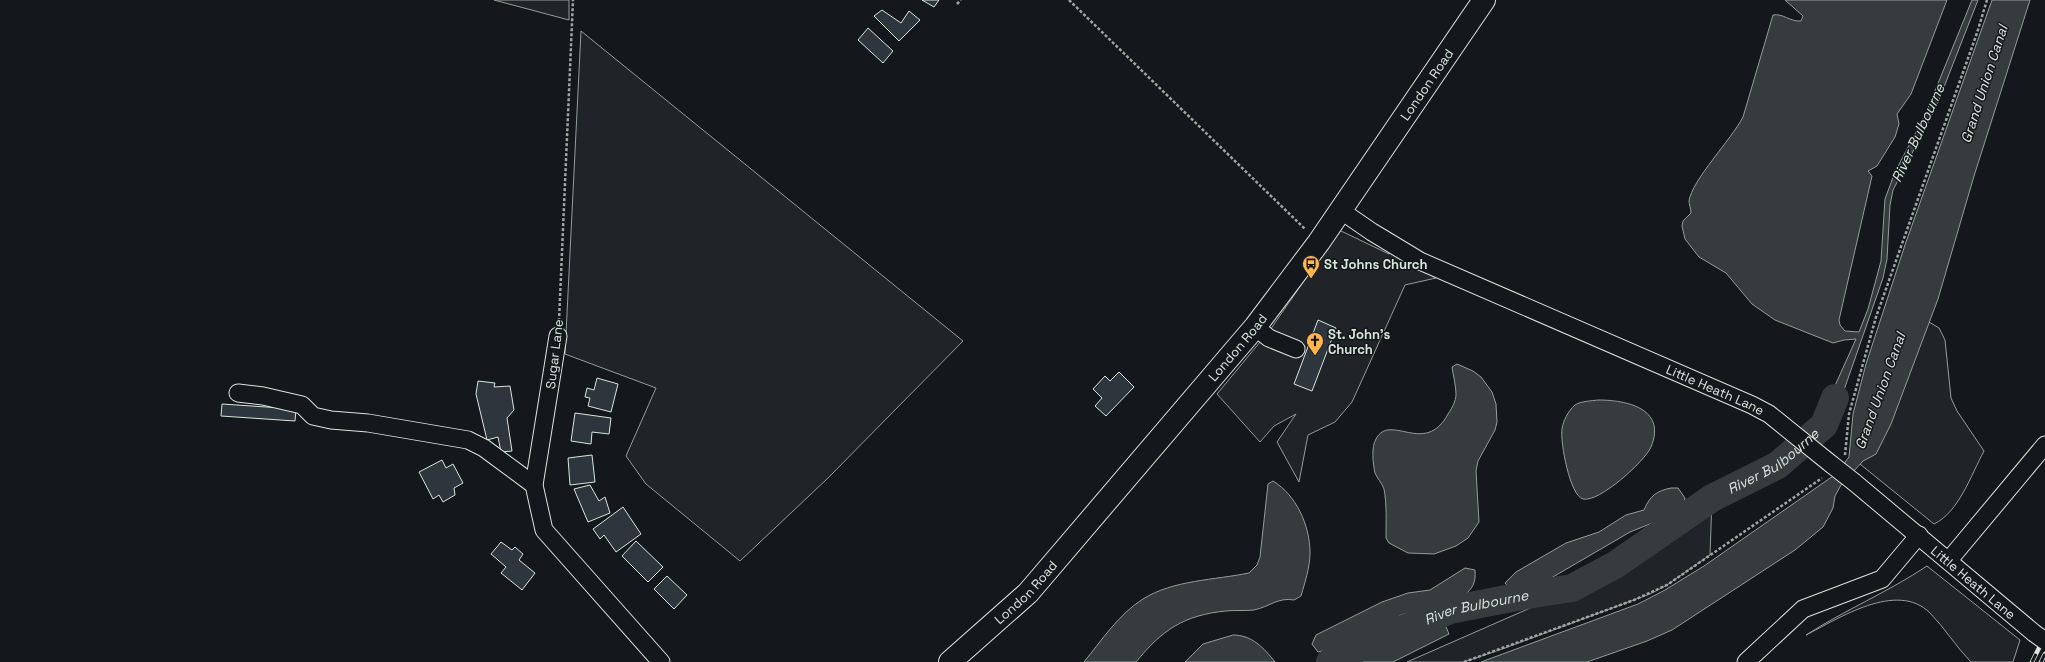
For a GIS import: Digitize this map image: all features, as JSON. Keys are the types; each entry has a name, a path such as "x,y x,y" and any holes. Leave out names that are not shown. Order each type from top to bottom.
{"main road":[{"name":"London Road","path":"950,662 1028,593 1255,327 1318,242 1484,0"}],"street":[{"name":"Little Heath Lane","path":"1340,210 1372,232 1420,261 1752,404 1769,414 1920,535 2040,637"},
{"path":"1255,327 1269,338 1296,349"},
{"name":"Sugar Lane","path":"558,336 534,485 544,530 661,662"},
{"path":"238,393 263,396 302,404 313,416 331,420 368,423 468,440 484,448 534,485"},
{"path":"1949,560 1955,556 2045,446"},
{"path":"1746,662 1803,609 1882,579 1920,535"}],"path":[{"name":"Sugar Lane","path":"558,336 573,0"},
{"path":"957,4 961,0"},
{"path":"1069,0 1318,242"},
{"path":"1464,662 1634,600 1667,585 1814,482 1834,465 1876,317 1977,33 1987,0"}],"shaded area":[{"path":"494,0 569,0 569,20"},
{"path":"581,31 963,341 828,478 740,561 646,484 626,456 656,388 565,354"},
{"name":"St. John's Church","path":"1339,230 1389,254 1390,252 1436,278 1405,285 1352,402 1335,422 1308,435 1299,482 1277,442 1296,414 1274,426 1260,442 1217,394 1270,330"},
{"path":"1924,319 1939,328 1945,340 1951,398 1957,411 1984,451 1964,492 1951,511 1934,524 1855,460"},
{"path":"1712,498 1710,555 1667,585 1650,594 1464,662 1407,662 1537,605 1615,565"},
{"path":"1927,566 2020,640 2013,662 1971,662 1930,613 1917,604 1901,600 1885,601 1851,612 1806,635 1897,584"}],"water":[{"path":"1785,0 1947,0 1911,94 1897,114 1899,124 1895,137 1877,166 1868,171 1872,176 1839,320 1840,325 1845,331 1859,332 1868,309 1881,261 1885,199 1895,172 1926,113 1972,0 1978,0 1937,105 1893,190 1890,205 1887,259 1883,278 1828,436 1815,430 1856,339 1833,343 1775,320 1752,304 1726,273 1699,257 1685,239 1682,226 1683,221 1691,213 1689,201 1697,182 1743,117 1773,15 1780,15 1793,20 1801,21 1803,16"},
{"name":"Grand Union Canal","path":"1992,0 2030,0 1974,176 1938,299 1891,424 1876,454 1863,461 1841,485 1835,496 1833,508 1823,527 1795,550 1672,630 1647,641 1587,662 1481,662 1638,604 1665,590 1704,566 1836,474 1849,457 1853,414 1866,364 1905,245"},
{"path":"1457,364 1473,371 1481,377 1492,392 1496,404 1497,422 1495,430 1478,461 1476,471 1479,522 1468,538 1456,546 1434,554 1408,553 1389,543 1386,538 1385,495 1384,489 1375,473 1373,456 1374,442 1382,432 1390,430 1419,434 1429,432 1439,426 1454,404 1456,387 1452,367"},
{"path":"1598,400 1620,402 1641,409 1649,415 1653,423 1654,434 1651,447 1631,471 1600,495 1583,499 1578,496 1570,479 1564,456 1562,429 1566,416 1575,405 1583,402"},
{"path":"1273,481 1288,494 1295,503 1307,532 1310,558 1301,596 1294,600 1288,599 1278,601 1259,609 1211,613 1186,620 1175,626 1155,641 1136,662 1084,662 1118,620 1143,599 1167,588 1181,584 1249,573 1257,565 1260,557 1268,484"},
{"path":"1671,488 1678,488 1685,498 1683,506 1670,516 1630,532 1546,581 1512,591 1505,583 1516,572 1566,543 1599,532 1626,515 1644,510 1654,495"},
{"path":"1465,568 1475,570 1475,578 1469,591 1463,596 1401,615 1378,629 1331,649 1318,652 1312,644 1316,635 1382,602 1408,593 1430,590"},
{"path":"1444,622 1449,634 1393,662 1342,662"},
{"path":"1233,635 1246,637 1257,643 1275,662 1185,662 1203,644"}],"building":[{"path":"922,0 939,0 934,7"},
{"path":"882,10 901,23 909,11 920,20 899,41 874,16"},
{"path":"868,28 893,51 883,63 858,40"},
{"name":"St. John's Church","path":"1318,320 1336,328 1312,391 1294,384"},
{"path":"1119,372 1134,387 1106,416 1095,406 1102,398 1093,389 1105,376 1110,381"},
{"path":"597,378 618,384 611,412 588,406 590,398 585,397 587,388 594,390"},
{"path":"478,381 495,383 494,387 510,386 514,410 507,418 512,451 501,452 498,437 487,440 476,394"},
{"path":"222,404 296,409 295,421 221,416"},
{"path":"575,413 611,418 609,434 592,432 591,444 571,441"},
{"path":"592,455 595,482 570,485 568,458"},
{"path":"442,460 446,468 453,464 463,483 454,488 455,495 443,502 439,495 433,499 419,472"},
{"path":"590,485 599,501 605,497 610,513 588,522 574,489"},
{"path":"623,507 641,534 616,552 604,535 600,539 593,529"},
{"path":"636,541 663,567 648,582 622,556"},
{"path":"501,542 512,550 515,547 523,554 519,560 535,573 522,590 501,573 506,567 491,554"},
{"path":"667,576 687,595 674,609 654,589"}],"waterway":[{"name":"River Bulbourne","path":"1330,662 1367,644 1450,610 1572,588 1615,565 1712,498 1778,465 1824,425 1835,398"}],"railway":[{"path":"2032,662 2045,636"},
{"path":"2041,662 2045,654"}],"place":[{"name":"St Johns Church","path":"1311,279"},
{"name":"St. John's Church","path":"1315,356"}]}
